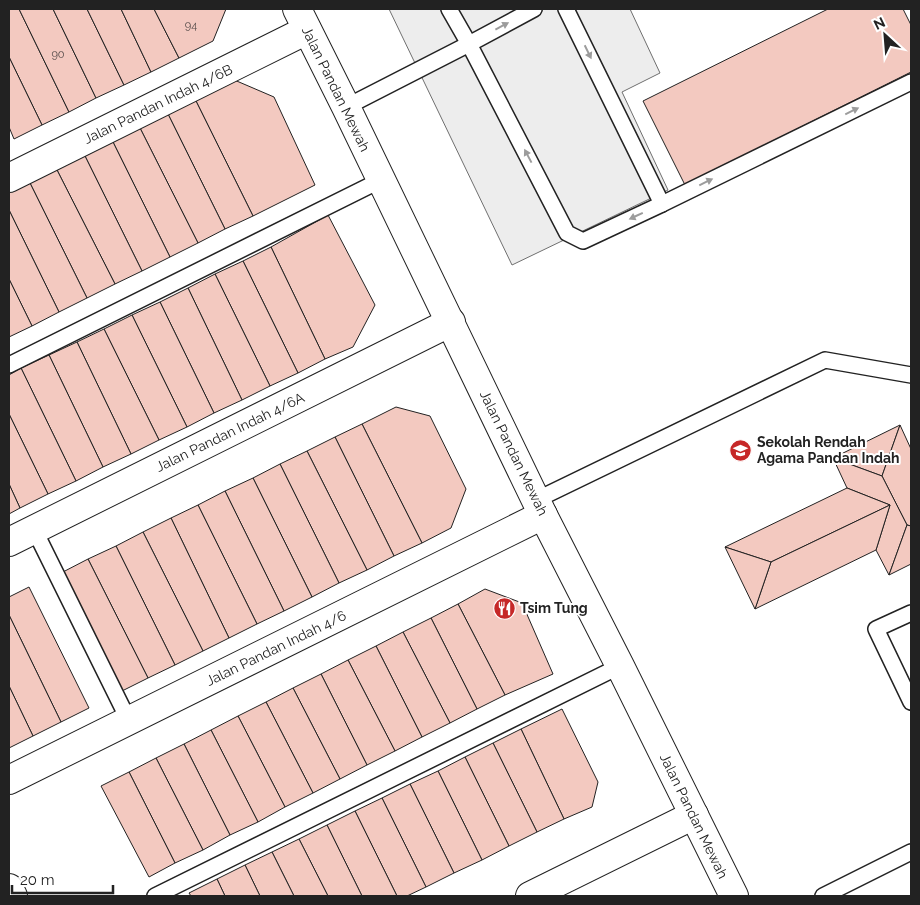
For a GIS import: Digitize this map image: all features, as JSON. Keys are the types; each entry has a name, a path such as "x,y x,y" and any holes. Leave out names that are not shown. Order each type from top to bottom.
{"street":[{"name":"Jalan Pandan Mewah","path":"302,19 540,508 734,896"},
{"name":"Jalan Pandan Indah 4/6B","path":"9,178 302,19"},
{"name":"Jalan Pandan Indah 4/6A","path":"9,542 451,322"},
{"name":"Jalan Pandan Indah 4/6","path":"9,780 129,721 540,508"},
{"path":"530,896 694,815"},
{"path":"9,888 13,896"}],"lane":[{"path":"449,9 567,232 583,241 911,82"},
{"path":"346,107 534,9"},
{"path":"566,9 662,204"},
{"path":"9,364 381,180"},
{"path":"540,508 825,360 911,375"},
{"path":"34,529 129,721"},
{"path":"911,613 876,629 911,702"},
{"path":"155,896 620,666"},
{"path":"823,896 911,852"}],"shaded area":[{"path":"389,9 630,9 660,73 622,92 668,190 512,265"}],"building":[{"path":"9,9 19,9 69,112 42,125 9,57"},
{"path":"19,9 53,9 96,98 69,112"},
{"path":"53,9 87,9 124,85 96,98"},
{"path":"87,9 121,9 151,72 124,85"},
{"path":"121,9 154,9 179,58 151,72"},
{"path":"154,9 226,9 213,41 179,58"},
{"path":"828,9 903,9 911,25 911,72 685,185 643,101"},
{"path":"9,57 42,125 14,139 9,127"},
{"path":"232,79 274,97 315,185 253,216 195,99"},
{"path":"195,99 253,216 225,229 167,112"},
{"path":"167,112 225,229 198,243 139,126"},
{"path":"139,126 198,243 170,257 112,140"},
{"path":"112,140 170,257 142,271 84,154"},
{"path":"84,154 142,271 115,284 56,168"},
{"path":"56,168 115,284 87,298 29,181"},
{"path":"29,181 87,298 59,312 9,210 9,191"},
{"path":"9,210 59,312 32,326 9,279"},
{"path":"328,215 375,305 353,347 325,359 271,247"},
{"path":"271,247 325,359 298,373 243,261"},
{"path":"243,261 298,373 270,386 215,274"},
{"path":"215,274 270,386 242,400 188,288"},
{"path":"9,279 32,326 9,337"},
{"path":"188,288 242,400 214,413 160,302"},
{"path":"160,302 214,413 187,427 132,315"},
{"path":"132,315 187,427 159,440 104,329"},
{"path":"104,329 159,440 131,454 77,342"},
{"path":"77,342 131,454 103,467 49,355"},
{"path":"49,355 103,467 76,481 21,368"},
{"path":"21,368 76,481 48,494 9,414 9,375"},
{"path":"396,407 430,416 466,489 451,528 422,543 362,424"},
{"path":"9,414 48,494 20,508 9,484"},
{"path":"362,424 422,543 394,556 335,437"},
{"path":"900,425 882,476 833,458"},
{"path":"900,425 911,449 911,526 907,525 882,476"},
{"path":"335,437 394,556 367,570 307,451"},
{"path":"307,451 367,570 339,583 280,464"},
{"path":"833,458 882,476 907,525 889,575 876,550 890,505 847,488"},
{"path":"280,464 339,583 312,597 253,478"},
{"path":"253,478 312,597 284,611 225,491"},
{"path":"9,484 20,508 9,514"},
{"path":"847,488 890,505 771,562 725,547"},
{"path":"225,491 284,611 257,624 198,505"},
{"path":"198,505 257,624 229,638 171,518"},
{"path":"890,505 876,550 755,609 771,562"},
{"path":"171,518 229,638 203,651 143,532"},
{"path":"907,525 911,526 911,564 889,575"},
{"path":"143,532 203,651 175,665 116,546"},
{"path":"116,546 175,665 148,678 88,559"},
{"path":"725,547 771,562 755,609"},
{"path":"88,559 148,678 120,692 61,573"},
{"path":"29,587 89,708 61,722 9,615 9,597"},
{"path":"485,589 522,603 553,674 505,695 458,604"},
{"path":"458,604 505,695 477,709 431,618"},
{"path":"9,615 61,722 33,736 9,686"},
{"path":"431,618 477,709 450,723 403,632"},
{"path":"403,632 450,723 422,737 376,646"},
{"path":"376,646 422,737 395,751 348,660"},
{"path":"348,660 395,751 367,765 321,674"},
{"path":"321,674 367,765 340,779 293,688"},
{"path":"9,686 33,736 9,748"},
{"path":"293,688 340,779 313,793 266,702"},
{"path":"266,702 313,793 285,807 238,716"},
{"path":"562,709 598,782 592,807 564,819 521,729"},
{"path":"238,716 285,807 258,822 211,730"},
{"path":"521,729 564,819 537,832 493,743"},
{"path":"211,730 258,822 230,835 184,744"},
{"path":"493,743 537,832 509,846 465,757"},
{"path":"184,744 230,835 203,850 156,758"},
{"path":"465,757 509,846 482,860 438,771"},
{"path":"156,758 203,850 175,863 129,772"},
{"path":"438,771 482,860 454,873 410,784"},
{"path":"129,772 175,863 149,877 101,786"},
{"path":"410,784 454,873 426,887 382,798"},
{"path":"382,798 426,887 407,896 397,896 355,811"},
{"path":"355,811 397,896 362,896 327,825"},
{"path":"327,825 362,896 328,896 299,839"},
{"path":"299,839 328,896 294,896 272,852"},
{"path":"272,852 294,896 260,896 245,865"},
{"path":"245,865 260,896 225,896 217,879"},
{"path":"217,879 225,896 191,896 189,893"}],"place":[{"name":"Sekolah Rendah Agama Pandan Indah","path":"741,450"},
{"name":"Tsim Tung","path":"504,608"}]}
